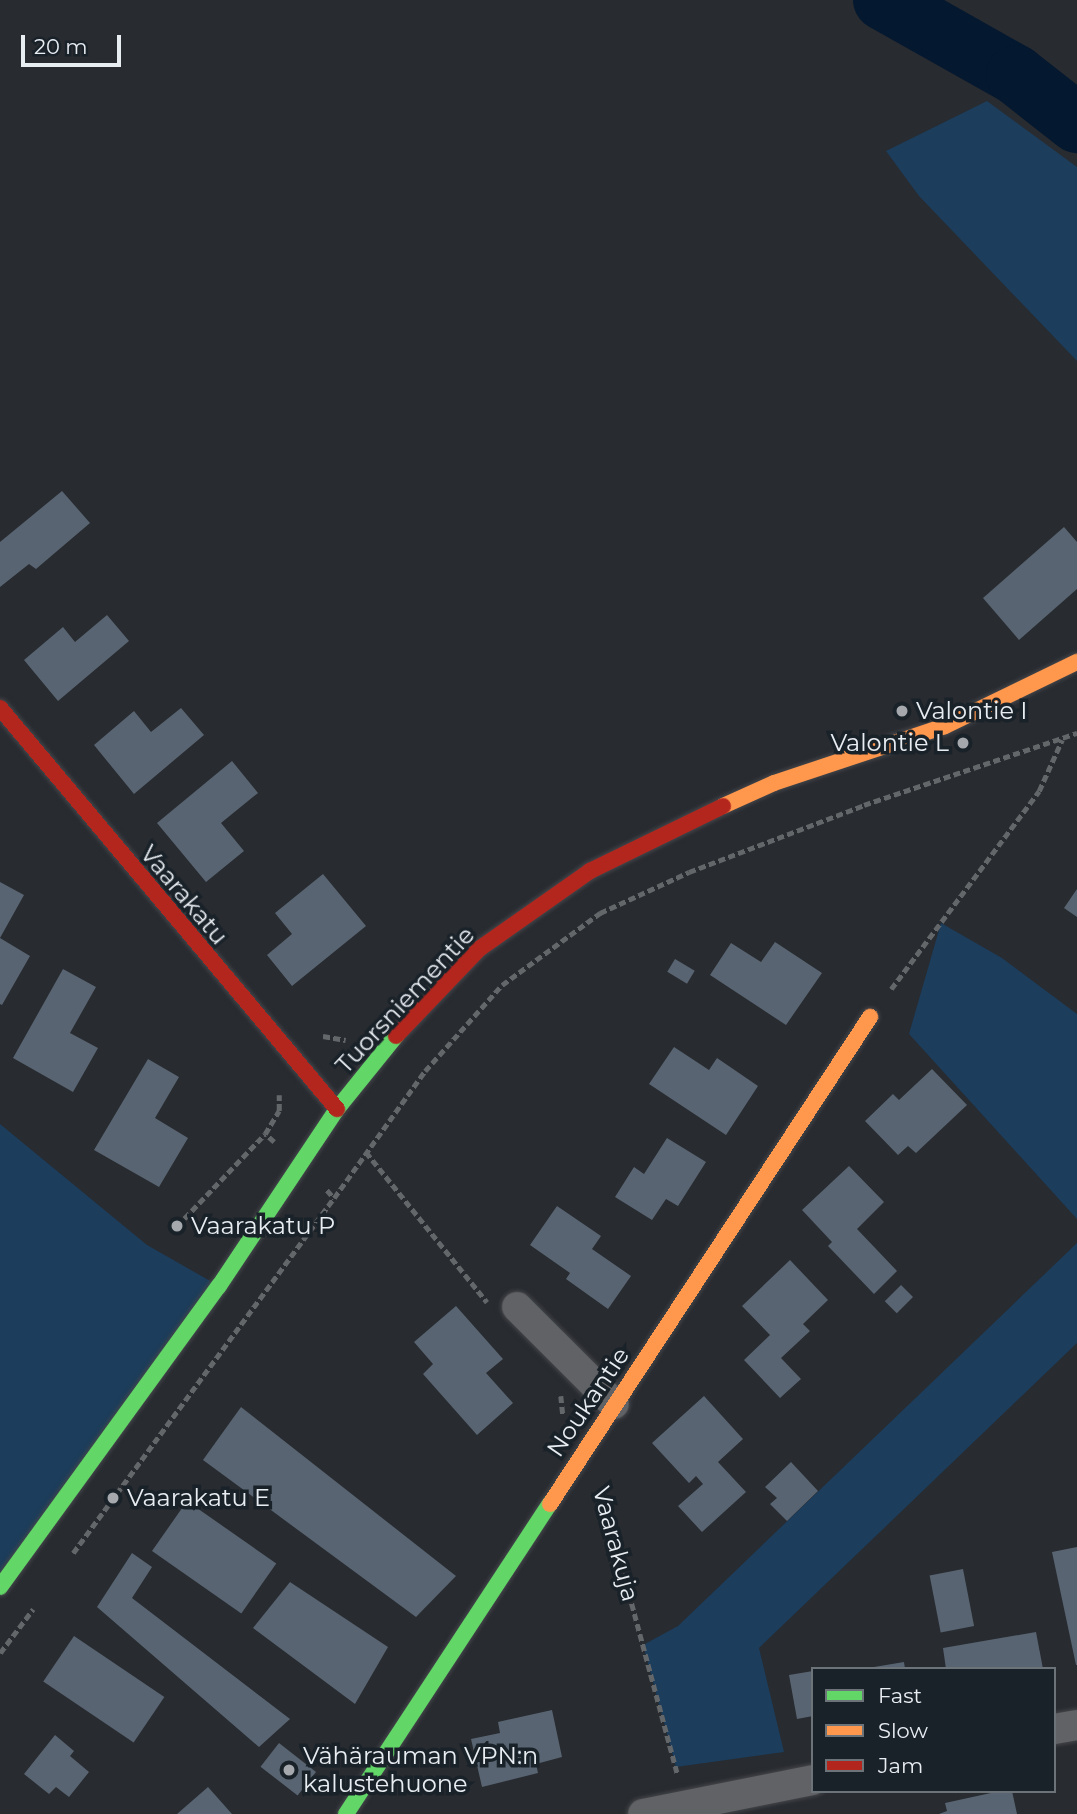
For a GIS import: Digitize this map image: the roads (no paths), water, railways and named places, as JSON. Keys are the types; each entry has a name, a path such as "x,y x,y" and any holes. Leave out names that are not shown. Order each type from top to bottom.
{"main road":[{"name":"Tuorsniementie","path":"0,1587 219,1286 337,1109 390,1042 479,949 590,871 774,783 944,726 1075,667"},
{"name":"Vaarakatu","path":"0,708 337,1109"},
{"name":"Noukantie","path":"352,1812 586,1445 870,1017"}],"street":[{"path":"505,1308 614,1404"},
{"path":"1056,1729 1077,1725"},
{"path":"643,1814 699,1807 811,1780"}],"waterway":[{"path":"883,0 1016,75 1077,123"}],"place":[{"name":"Valontie I","path":"902,711"},
{"name":"Valontie L","path":"963,743"},
{"name":"Vaarakatu P","path":"177,1226"},
{"name":"Vaarakatu E","path":"113,1498"},
{"name":"Vähärauman VPN:n kalustehuone","path":"289,1770"}]}
